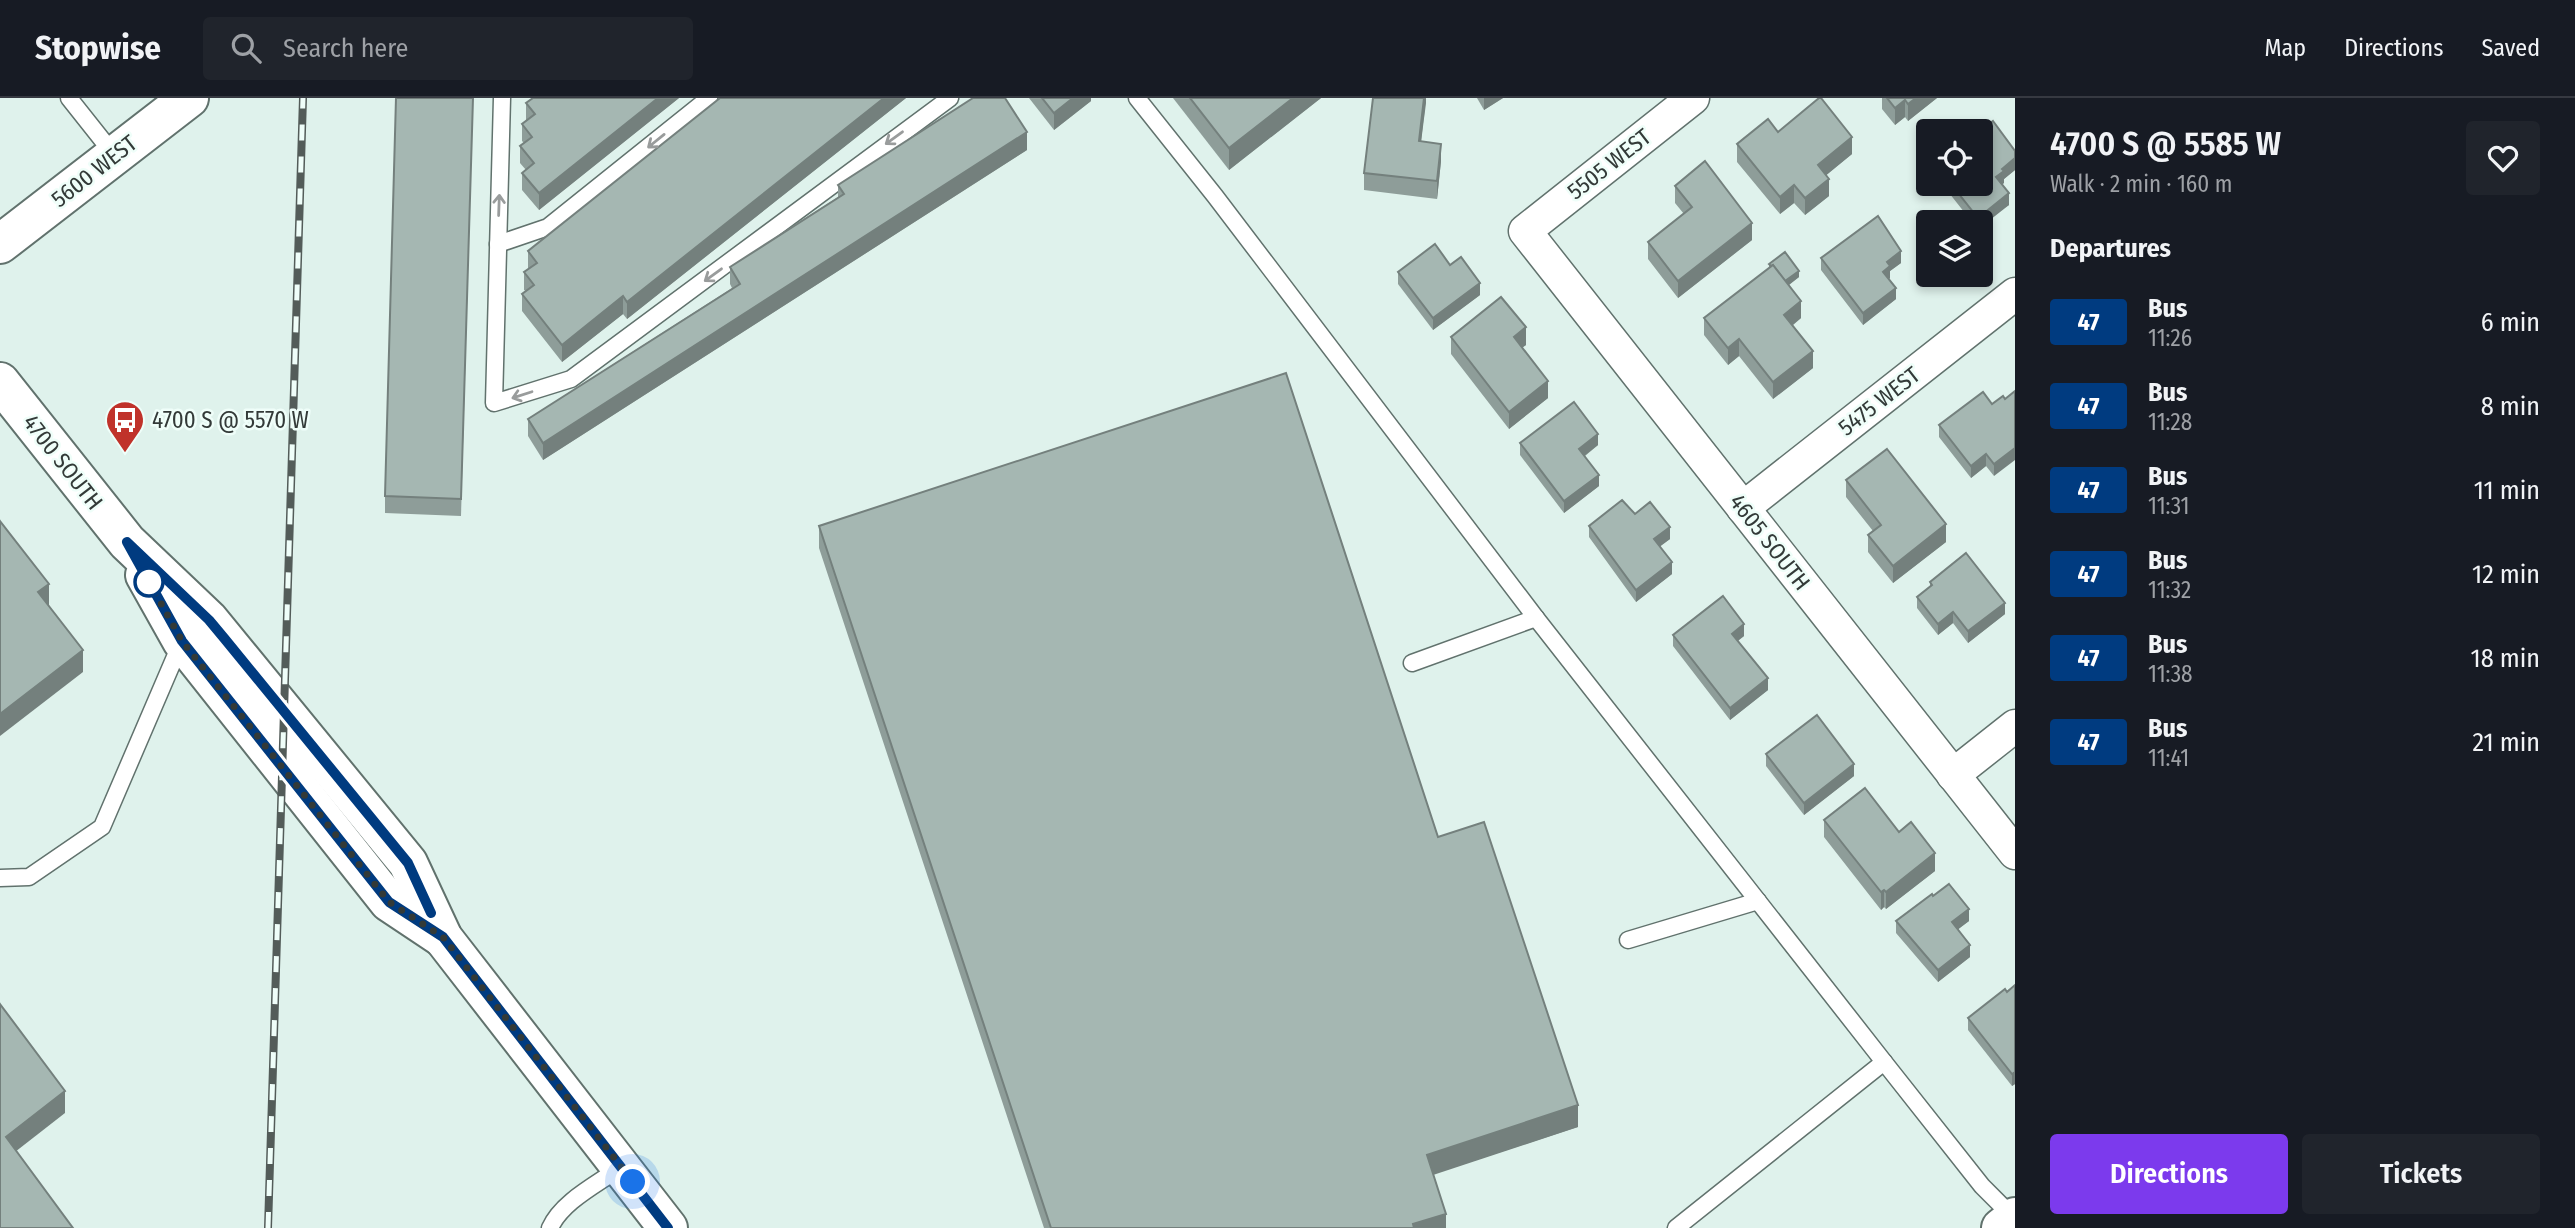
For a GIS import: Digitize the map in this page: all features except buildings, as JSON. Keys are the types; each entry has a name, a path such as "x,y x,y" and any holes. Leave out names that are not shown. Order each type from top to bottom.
{"main road":[{"name":"5600 WEST","path":"0,244 189,98"},
{"name":"4700 SOUTH","path":"0,382 127,542 209,620 408,863 443,937 668,1228"},
{"name":"4700 SOUTH","path":"127,542 182,641 389,902 443,937"},
{"path":"2001,1228 2015,1218"}],"street":[{"name":"5505 WEST","path":"1525,231 1693,98"},
{"name":"4605 SOUTH","path":"1525,231 2015,853"},
{"name":"5475 WEST","path":"1743,508 2015,294"},
{"path":"1953,775 2015,726"}],"lane":[{"path":"69,98 115,156"},
{"path":"502,98 494,404 571,379 950,98"},
{"path":"498,244 548,227 709,98"},
{"path":"1138,98 1536,618 1982,1186 2015,1218"},
{"path":"1412,663 1536,618"},
{"path":"0,878 29,877 102,827 182,641"},
{"path":"1628,940 1758,901"},
{"path":"1676,1228 1884,1062"},
{"path":"550,1228 568,1206 621,1167"}],"railway":[{"path":"268,1228 303,98"}],"bus line":[{"name":"47","path":"431,913 408,863 224,638 209,620 127,542 182,641 389,902 443,937 668,1228"}],"place":[{"name":"4700 S @ 5570 W","path":"125,454"}],"route":[{"path":"149,582 182,641 389,902 443,937 633,1182"}]}
